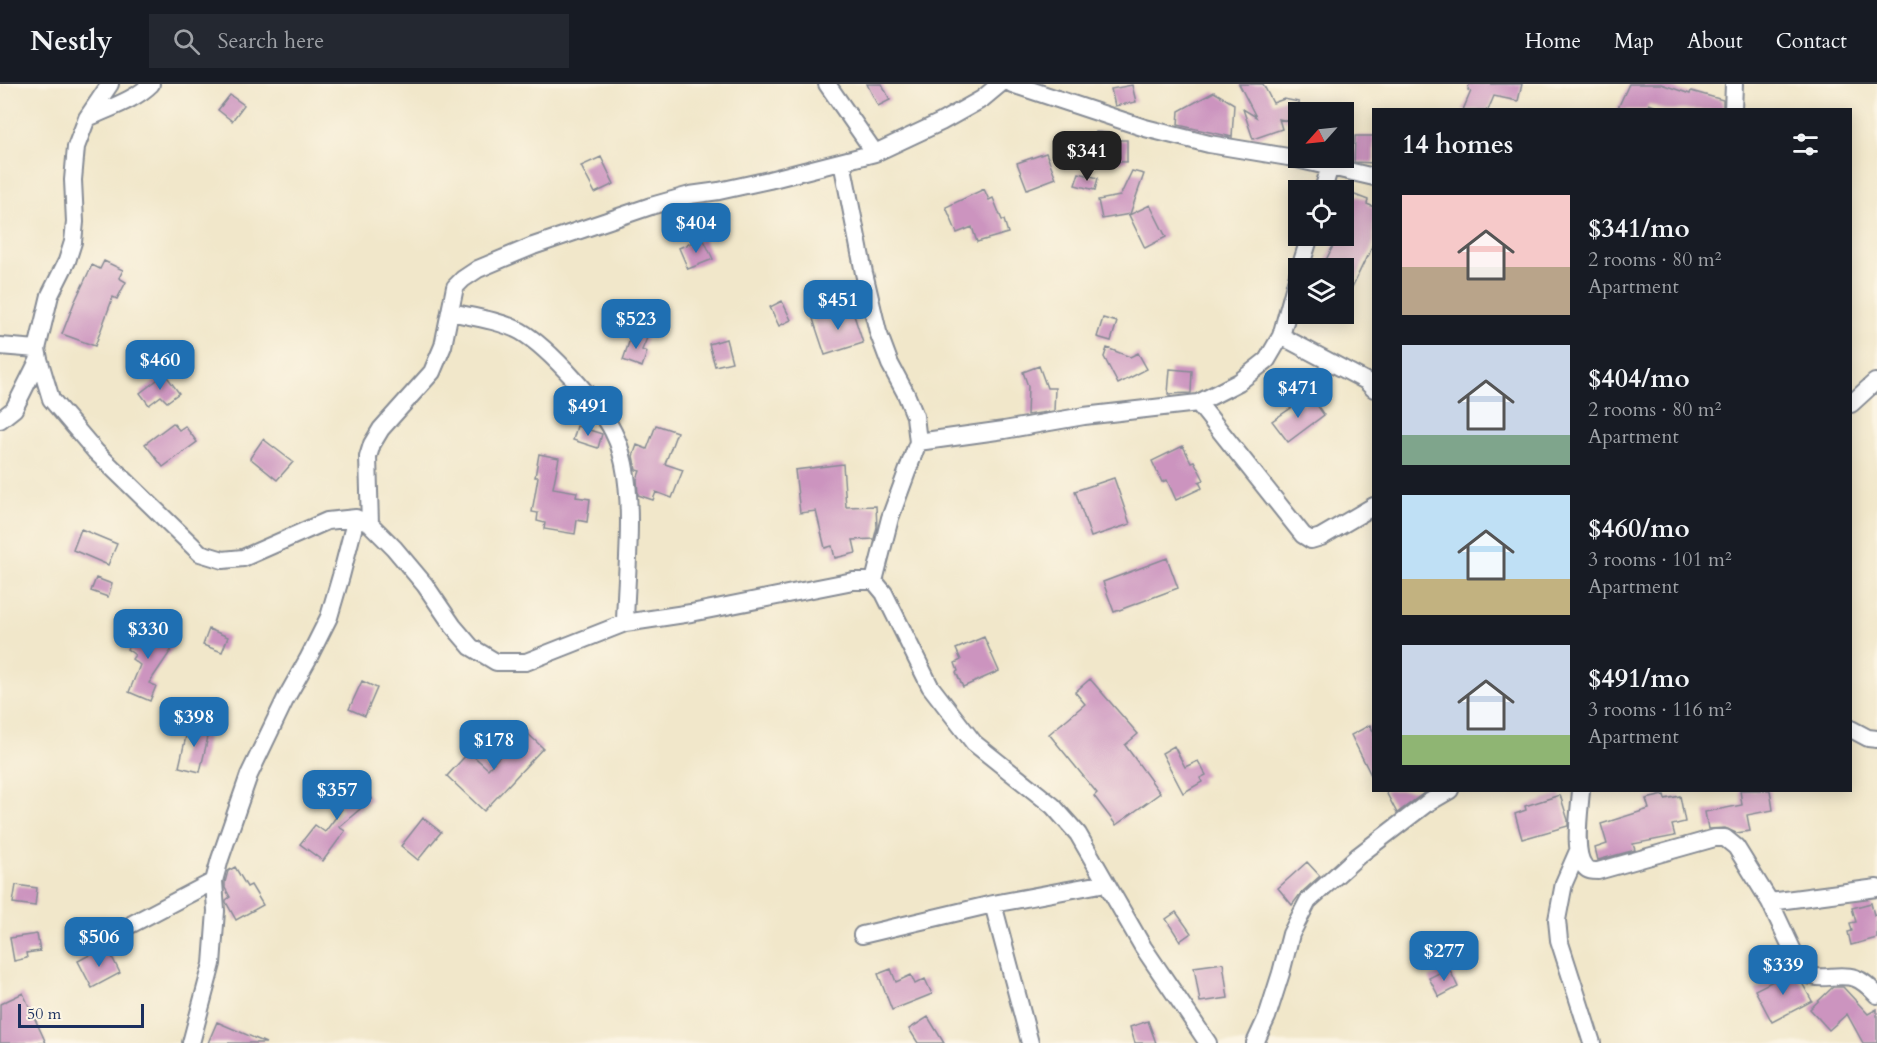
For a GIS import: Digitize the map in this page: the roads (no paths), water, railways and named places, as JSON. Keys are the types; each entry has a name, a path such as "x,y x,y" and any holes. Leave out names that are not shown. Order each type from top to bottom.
{"street":[{"path":"0,420 14,409 38,354 50,295 67,261 73,242 75,222 73,180 76,147 87,118 110,84"},
{"path":"87,118 125,101 151,84"},
{"path":"827,84 875,153"},
{"path":"191,1043 212,964 216,911 214,881 249,775 329,617 341,576 363,521 368,458 372,444 381,429 432,372 443,346 455,287 478,269 533,246 690,195 759,183 875,153 941,122 982,99 1000,84"},
{"path":"1012,84 1145,128 1209,144 1288,158"},
{"path":"1733,108 1734,84"},
{"path":"842,162 878,332 890,364 915,416 918,442 890,518 874,581"},
{"path":"1338,168 1372,176"},
{"path":"918,442 1084,416 1198,403 1239,382 1267,360 1281,336 1288,310"},
{"path":"450,312 501,323 522,332 568,374 601,412 616,437 624,463 627,487 625,624"},
{"path":"1281,336 1366,381 1372,387"},
{"path":"0,346 38,354"},
{"path":"38,354 51,399 96,452 200,553 223,560 243,558 327,520 363,521 394,548 471,647 496,662 526,662 625,624 853,581 874,581"},
{"path":"1852,403 1875,382"},
{"path":"1198,403 1303,535 1311,540 1321,537 1372,506"},
{"path":"874,581 884,593 930,686 974,743 1053,806 1078,834 1143,947 1208,1043"},
{"path":"1852,730 1868,738 1877,739"},
{"path":"1255,1043 1267,1017 1291,934 1308,901 1358,855 1426,804 1447,792"},
{"path":"1581,792 1578,851 1564,883 1557,920 1559,940 1592,1043"},
{"path":"1578,851 1584,866 1590,871 1598,871 1715,838 1725,838 1736,847 1770,902 1806,974 1814,978 1842,975 1854,977 1864,982 1877,995"},
{"path":"132,924 214,881"},
{"path":"862,935 993,904 1106,883"},
{"path":"1770,902 1877,888"},
{"path":"993,904 1030,1043"}]}
